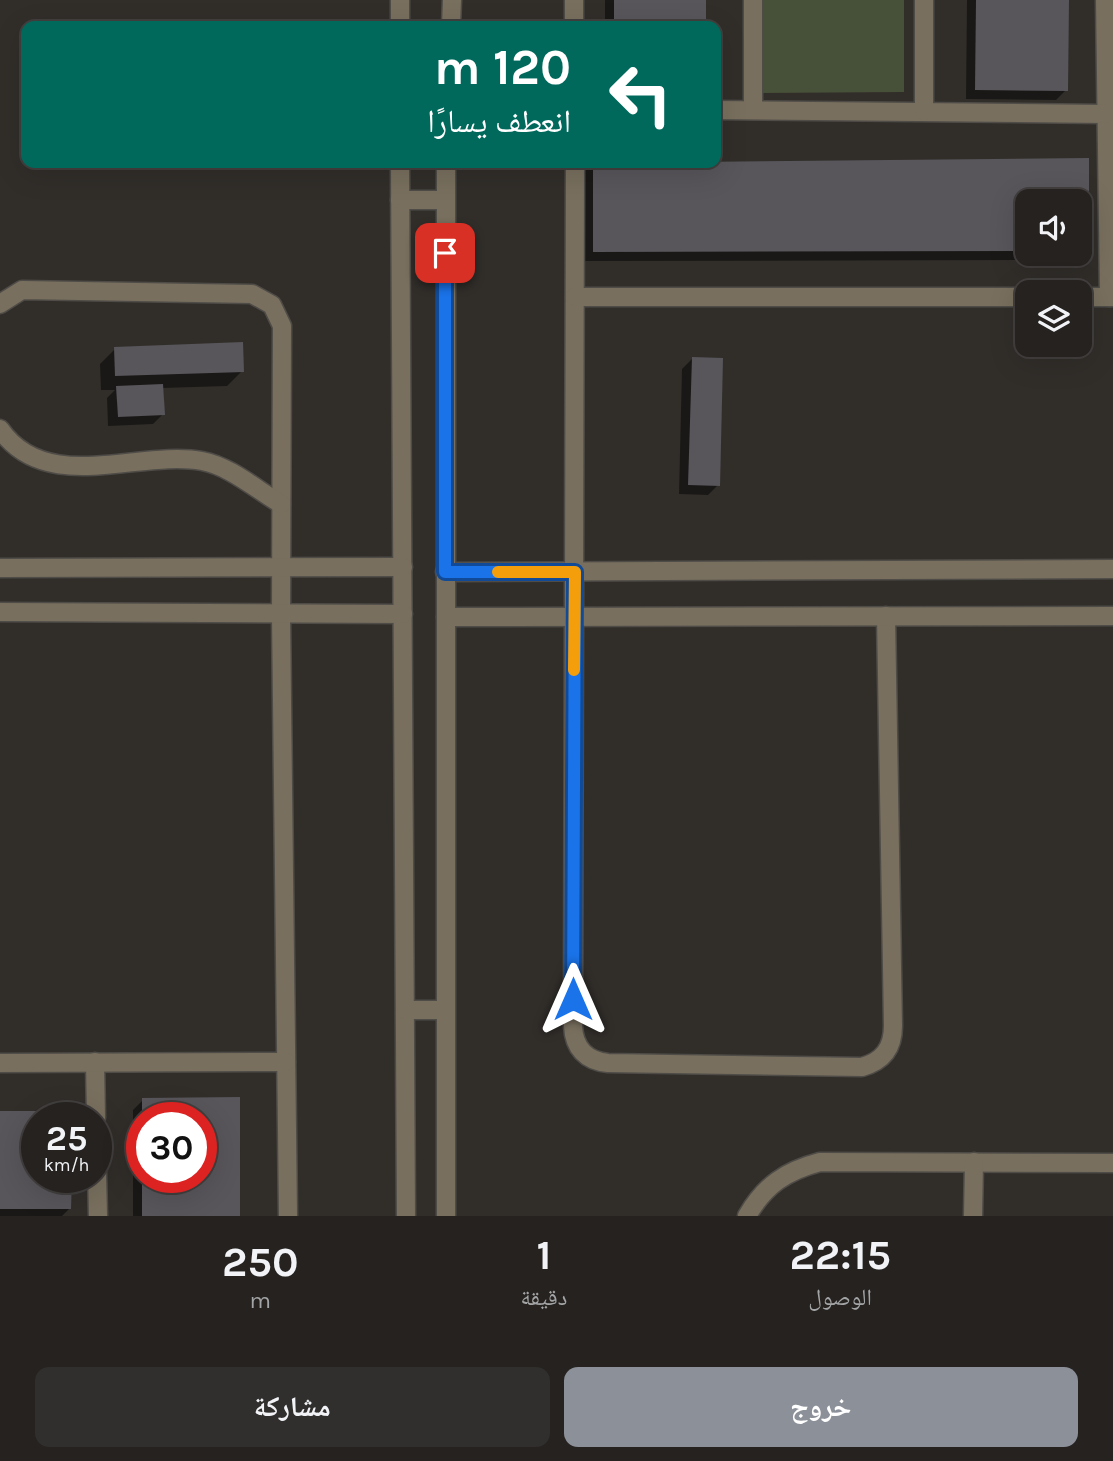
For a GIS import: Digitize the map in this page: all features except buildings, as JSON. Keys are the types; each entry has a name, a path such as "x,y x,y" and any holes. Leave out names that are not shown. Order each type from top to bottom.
{"street":[{"path":"400,0 400,21"},
{"path":"451,21 452,0"},
{"path":"574,0 574,21"},
{"path":"753,0 753,110"},
{"path":"924,0 924,111"},
{"path":"1092,297 1111,297 1105,114 1105,0"},
{"path":"721,110 1105,114"},
{"path":"400,168 406,1216"},
{"path":"446,168 446,1216"},
{"path":"575,168 573,1027 576,1045 589,1059 608,1063 862,1068 883,1057 893,1037 886,616"},
{"path":"400,200 445,200"},
{"path":"0,304 22,290 240,294 262,298 272,305 282,326 281,615 288,1216"},
{"path":"575,297 1015,297"},
{"path":"0,429 13,442 39,457 76,466 122,466 166,459 204,461 218,466 281,504"},
{"path":"0,568 403,567"},
{"path":"445,572 1113,569"},
{"path":"0,612 403,614"},
{"path":"446,617 1113,616"},
{"path":"405,1010 444,1010"},
{"path":"95,1062 96,1102"},
{"path":"0,1063 286,1062"},
{"path":"747,1216 758,1197 776,1180 797,1168 820,1162 1113,1163"},
{"path":"973,1216 974,1162"},
{"path":"97,1193 98,1216"}],"green space":[{"path":"763,0 904,0 904,92 763,93"}],"slow traffic":[{"path":"498,572 575,572 574,670"}],"route":[{"path":"445,253 445,572 575,572 573,999"}]}
